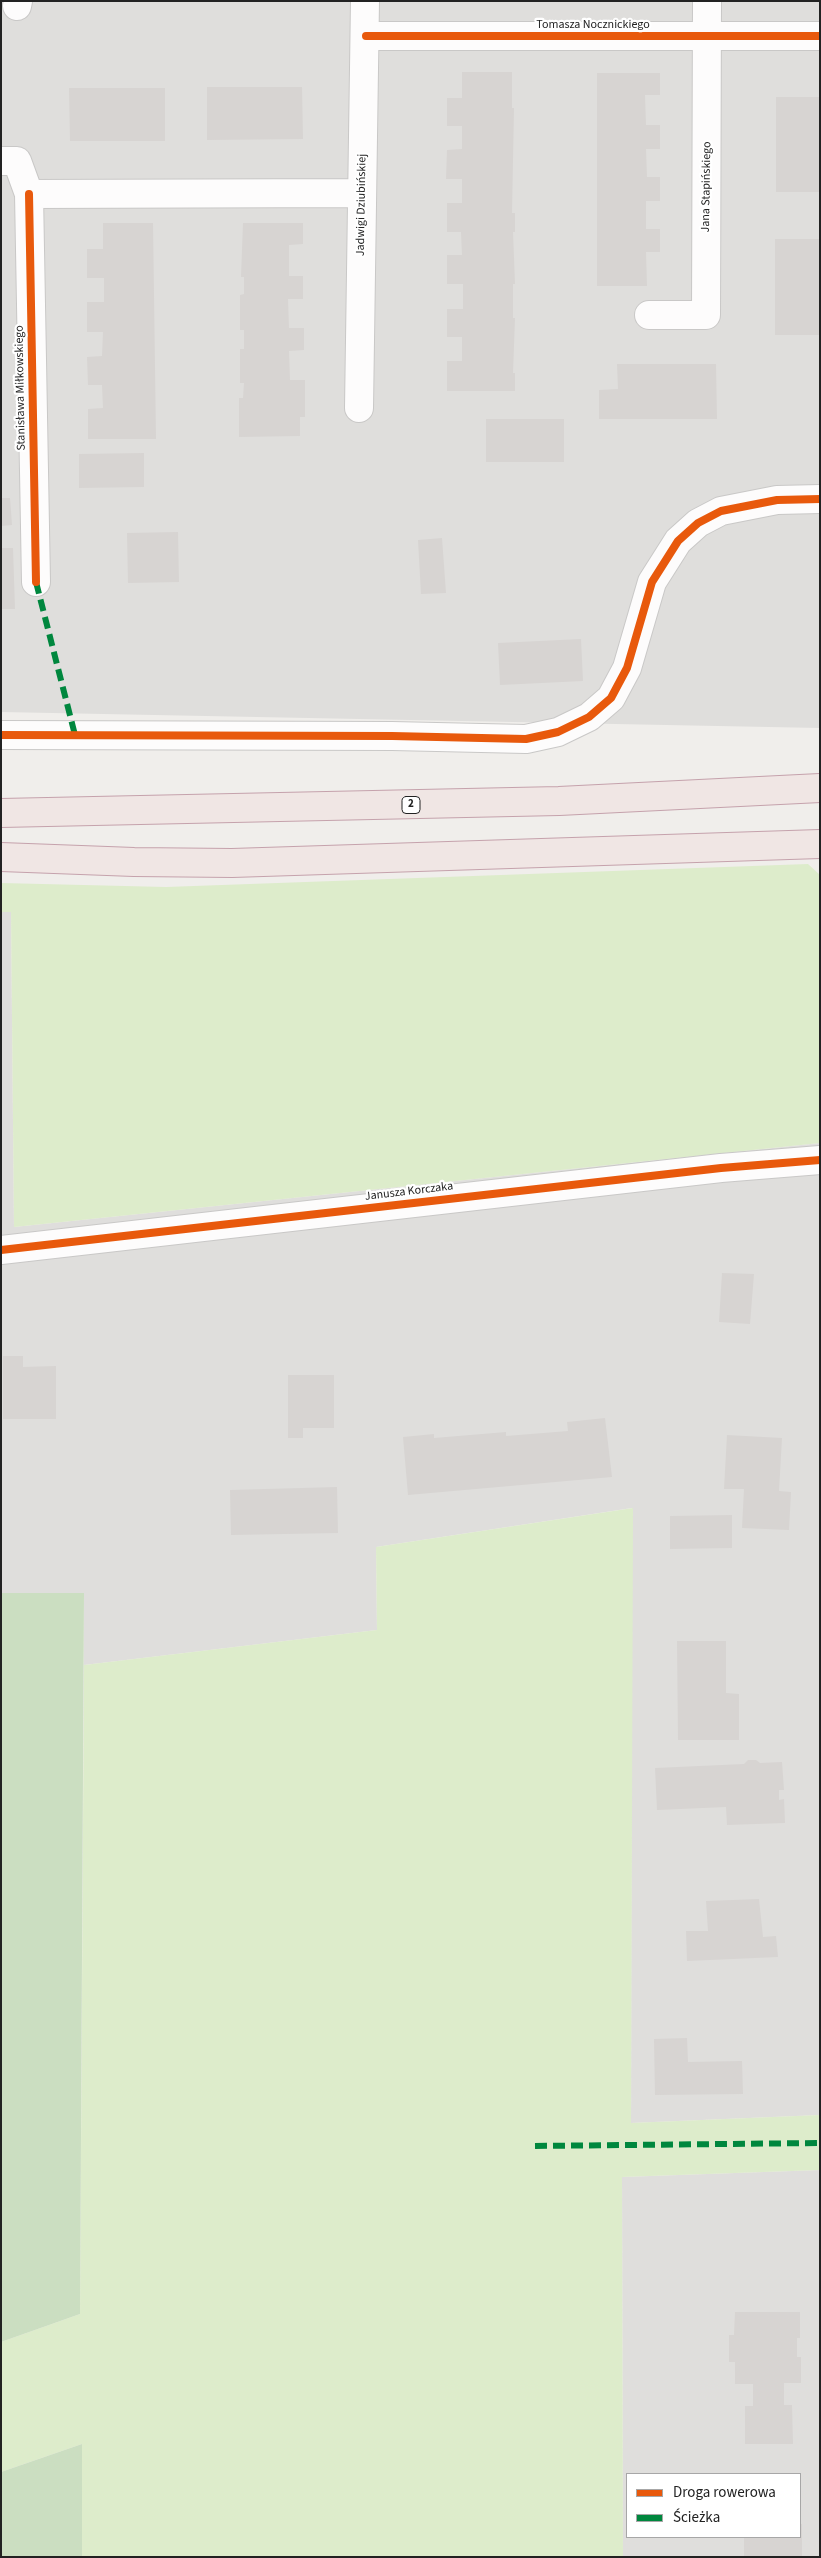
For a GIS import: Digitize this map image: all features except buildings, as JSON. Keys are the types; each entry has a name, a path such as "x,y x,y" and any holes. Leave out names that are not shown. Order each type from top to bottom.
{"highway":[{"name":"2","path":"1,813 559,801 820,788"},
{"path":"1,857 134,862 232,863 820,844"}],"street":[{"name":"Jadwigi Dziubińskiej","path":"360,408 365,1"},
{"name":"Jana Stapińskiego","path":"649,315 706,315 707,1"},
{"name":"Tomasza Nocznickiego","path":"366,36 820,36"},
{"name":"Stanisława Miłkowskiego","path":"1,162 17,161 29,194 36,582"},
{"path":"29,194 362,193"},
{"path":"1,735 392,736 526,739 558,732 589,717 612,698 627,668 652,582 662,562 678,541 698,523 721,511 777,500 820,498"},
{"name":"Janusza Korczaka","path":"1,1250 721,1168 820,1160"}],"shaded area":[{"path":"1,1 820,1 820,728 1,712"},
{"path":"1,912 11,912 14,1227 820,1143 820,2115 631,2123 632,1508 376,1547 377,1630 84,1665 84,1593 1,1593"},
{"path":"820,2170 820,2557 623,2557 622,2177"}],"green space":[{"path":"808,864 820,875 820,1143 14,1227 11,912 1,912 1,883 166,887"},
{"path":"633,1508 631,2123 820,2115 820,2170 622,2177 623,2557 82,2557 82,2444 1,2472 1,2342 80,2314 84,1665 377,1630 376,1547"},
{"path":"1,1593 84,1593 80,2314 1,2342"},
{"path":"82,2444 82,2557 1,2557 1,2472"}],"marked path":[{"path":"36,582 75,735"},
{"path":"535,2146 820,2143"}],"cycle path":[{"path":"366,36 820,36"},
{"path":"29,194 36,582"},
{"path":"1,735 392,736 526,739 558,732 589,717 611,698 627,668 652,582 678,541 698,523 721,511 777,500 820,499"},
{"path":"1,1250 721,1168 820,1160"}]}
